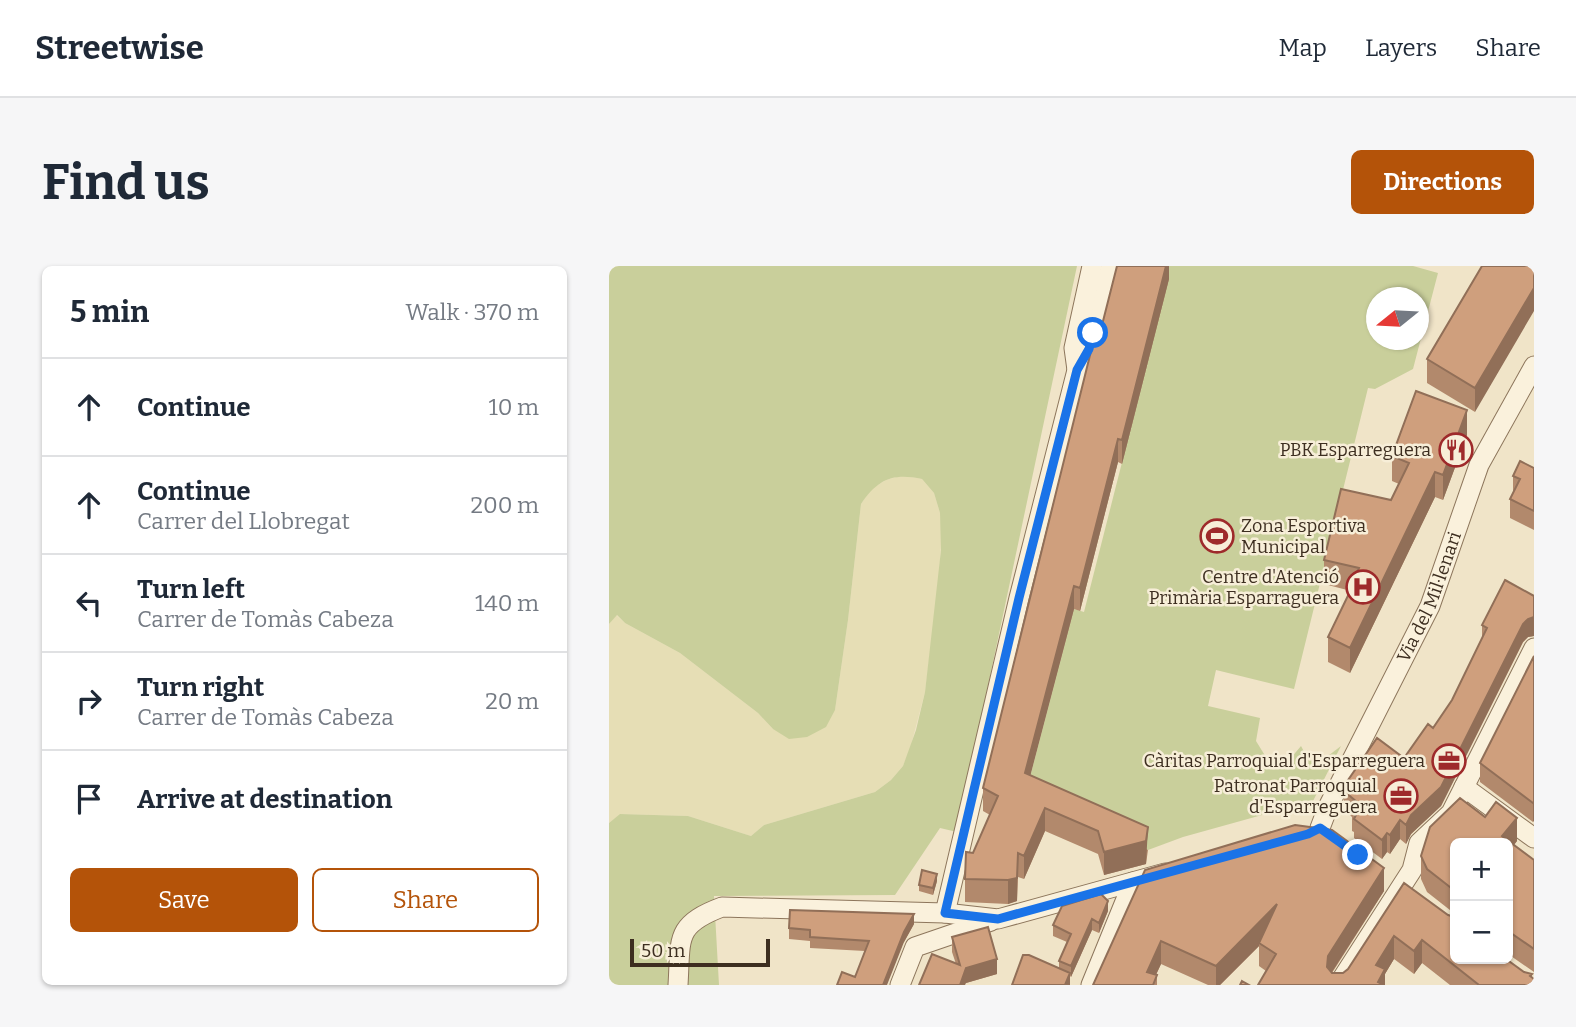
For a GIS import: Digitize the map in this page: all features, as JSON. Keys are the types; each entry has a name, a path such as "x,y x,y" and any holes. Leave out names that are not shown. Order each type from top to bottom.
{"street":[{"path":"1077,370 1074,348 1091,266"},
{"path":"945,913 1019,598 1077,370 1089,349 1111,266"},
{"name":"Via del Mil·lenari","path":"1320,833 1328,807 1430,606 1479,465 1534,366"},
{"path":"1338,985 1396,883 1412,870 1419,844 1447,819 1534,648"},
{"path":"1464,787 1534,838"},
{"path":"900,985 915,947 998,919 1183,868"},
{"path":"1091,985 1133,882"},
{"path":"1396,883 1419,900"},
{"path":"678,985 680,947 687,928 699,915 722,907 945,913 998,919"}],"shaded area":[{"path":"903,475 922,479 934,493 942,532 938,590 925,692 903,766 875,792 764,825 751,836 688,816 621,814 609,823 609,624 616,615 625,623 680,653 758,713 773,729 835,710 861,504 871,489 886,480"}],"green space":[{"path":"609,266 1077,266 957,832 940,828 895,895 714,896 719,985 609,985 609,823 620,814 688,816 751,836 764,825 875,792 891,780 903,766 916,730 925,692 941,550 940,513 934,493 922,479 912,477 887,480 874,489 861,504 835,710 826,727 807,737 789,739 773,729 758,713 680,653 625,623 617,615 609,624"},
{"name":"Zona Esportiva Municipal","path":"1119,266 1413,266 1438,273 1429,308 1429,287 1366,287 1366,350 1418,350 1413,369 1375,389 1368,388 1294,689 1216,670 1208,706 1260,718 1256,741 1269,762 1285,765 1301,746 1309,761 1324,759 1341,746 1313,801 1183,837 1148,850 1025,796 1073,612 1074,609 1084,612 1148,360"}],"building":[{"path":"1117,266 1166,266 1122,440 1118,439 1080,588 1074,586 1025,773 1148,827 1146,841 1104,852 1098,831 1045,808 1024,856 1018,853 1017,878 965,879 966,852 973,853 998,796 983,788 1093,343 1101,329"},
{"path":"1482,266 1534,266 1534,288 1475,388 1427,359"},
{"path":"1416,391 1467,410 1443,475 1435,472 1350,648 1328,637 1359,568 1324,560 1341,489 1391,500 1409,463 1392,456"},
{"path":"1520,461 1534,468 1534,511 1510,499 1520,479 1513,476"},
{"path":"1505,580 1534,596 1534,617 1523,624 1441,787 1411,815 1406,825 1400,820 1390,835 1387,833 1382,840 1354,819 1356,815 1352,812 1358,803 1344,791 1349,785 1346,783 1377,738 1404,758 1428,724 1433,728 1452,700 1487,628 1482,625"},
{"path":"1534,656 1534,802 1533,803 1480,763"},
{"path":"1460,798 1485,817 1496,802 1517,818 1502,836 1505,838 1450,838 1450,887 1427,869 1421,856 1430,827"},
{"path":"1295,825 1332,830 1384,868 1328,956 1327,967 1332,973 1343,973 1348,969 1404,883 1450,916 1450,962 1422,940 1414,951 1394,936 1376,965 1385,969 1378,982 1384,985 1258,985 1276,954 1259,943 1277,904 1216,966 1161,941 1147,972 1157,975 1153,985 1093,985 1145,870"},
{"path":"1513,844 1534,860 1534,949 1513,934"},
{"path":"922,870 937,874 933,888 919,885"},
{"path":"1101,894 1108,901 1099,923 1092,919 1071,966 1059,961 1071,934 1053,925 1062,906"},
{"path":"790,910 914,914 883,985 837,985 842,972 855,977 869,941 810,937 810,930 789,928"},
{"path":"988,927 997,959 966,968 960,985 919,985 932,954 960,965 952,937"},
{"path":"1023,955 1029,955 1070,973 1065,985 1012,985"},
{"path":"1452,964 1513,964 1532,974 1530,976 1534,979 1534,985 1479,985"}],"place":[{"name":"PBK Esparreguera","path":"1456,450"},
{"name":"Zona Esportiva Municipal","path":"1217,536"},
{"name":"Centre d'Atenció Primària Esparraguera","path":"1363,587"},
{"name":"Càritas Parroquial d'Esparreguera","path":"1449,761"},
{"name":"Patronat Parroquial d'Esparreguera","path":"1401,796"}],"route":[{"path":"1093,333 1089,349 1077,370 1019,598 945,913 998,919 1308,834 1320,828 1358,855"}]}
